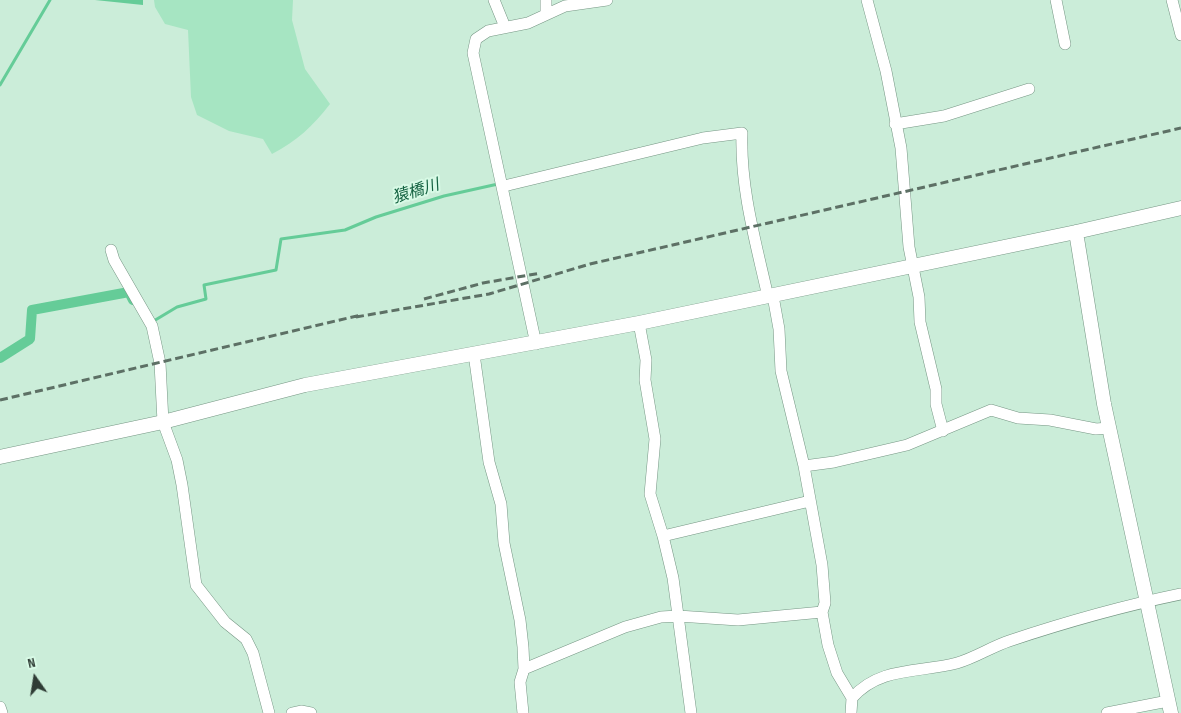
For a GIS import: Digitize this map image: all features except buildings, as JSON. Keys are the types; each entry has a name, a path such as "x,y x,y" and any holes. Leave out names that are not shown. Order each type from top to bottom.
{"street":[{"path":"494,0 504,27"},
{"path":"546,0 546,13"},
{"path":"536,344 503,184 473,53 476,39 488,31 528,22 565,6 607,0"},
{"path":"867,0 886,71 901,148 909,247 919,297 920,322 936,389 936,404 943,431"},
{"path":"1056,0 1065,44"},
{"path":"1172,0 1181,35"},
{"path":"895,124 944,116 1029,89"},
{"path":"503,184 703,138 742,133 741,162 746,194 779,329 781,371 804,466 825,587 825,603 822,612 828,646 837,673 852,698 851,713"},
{"path":"0,456 163,422 305,385 536,344 1076,232 1181,208"},
{"path":"1076,232 1109,428 1170,707 1107,713"},
{"path":"111,250 114,260 151,324 160,362 163,422 177,460 182,484 196,584 224,622 234,627 246,639 253,653 269,713"},
{"path":"639,323 646,360 645,380 655,439 650,494 663,536 678,616 691,713"},
{"path":"474,354 489,462 501,504 504,543 520,620 524,669 520,682 523,713"},
{"path":"804,466 834,462 906,445 991,410 1018,418 1050,420 1096,429 1109,428"},
{"path":"663,536 810,501"},
{"path":"852,698 861,688 882,676 957,663 990,647 1073,620 1181,594"},
{"path":"524,669 625,627 653,619 678,616 738,620 822,612"},
{"path":"0,707 2,713"},
{"path":"292,713 301,711 311,713"}],"shaded area":[{"path":"95,0 143,0 143,5"},
{"path":"154,0 293,0 292,20 305,69 330,104 304,132 272,154 263,139 229,131 197,115 191,97 188,30 165,24 155,7"}],"waterway":[{"path":"0,85 50,0"},
{"name":"猿橋川","path":"152,322 177,307 206,299 204,285 276,270 281,239 345,230 376,217 444,196 498,184"},
{"path":"0,358 30,339 32,310 129,292 133,300"}],"railway":[{"path":"356,317 489,294 590,264 1181,128"},
{"path":"424,299 483,283 541,273"},
{"path":"0,400 361,315"}]}
